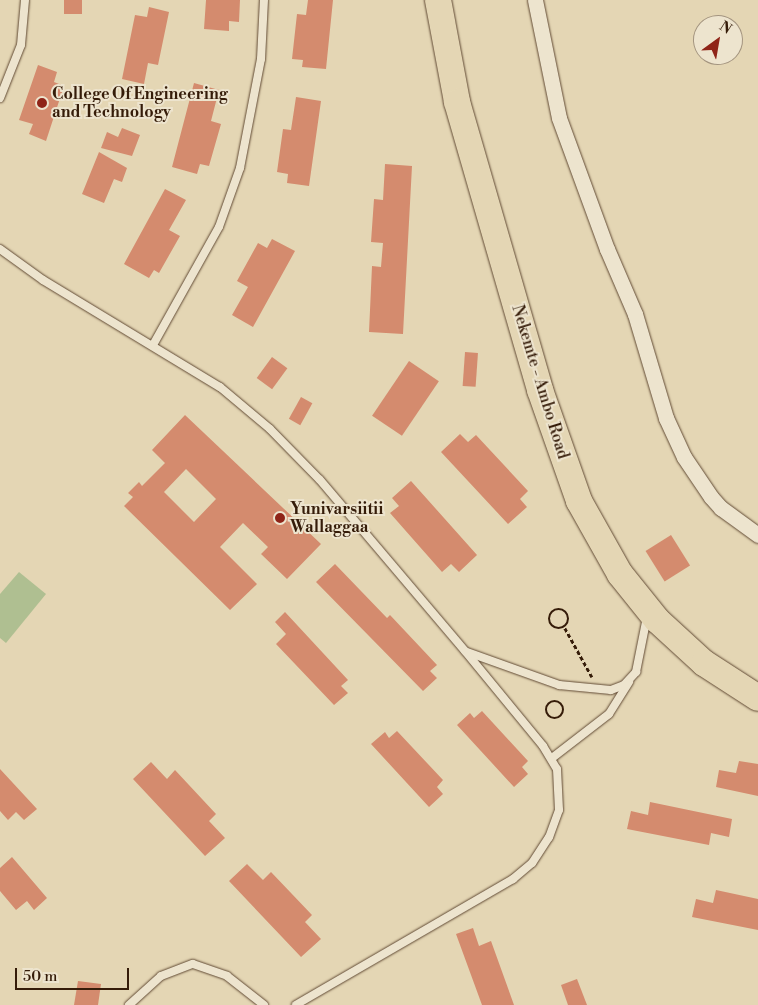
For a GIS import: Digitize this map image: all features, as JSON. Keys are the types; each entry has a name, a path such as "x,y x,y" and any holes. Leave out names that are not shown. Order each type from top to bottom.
{"highway":[{"name":"Nekemte - Ambo Road","path":"438,0 457,102 552,428 590,523 620,574 649,610 704,663 758,698"}],"street":[{"path":"535,0 558,118 607,249 635,314 666,418 684,456 711,497 721,508 758,535"}],"lane":[{"path":"0,98 22,45 25,0"},
{"path":"153,345 208,248 233,189 247,139 258,77 264,0"},
{"path":"0,249 44,280 220,387 270,429 320,480 465,651 552,758 560,781 559,810 549,837 532,864 513,879 296,1005"},
{"path":"552,758 609,714 636,672 649,610"},
{"path":"465,651 559,686 599,690 615,689 630,681"},
{"path":"129,1005 161,976 193,964 228,976 264,1005"}],"path":[{"path":"565,628 557,629 550,624 553,611 562,609 569,615 565,628 599,690"},
{"path":"554,701 564,707 564,715 557,720 546,714 547,706 554,701"}],"green space":[{"path":"19,572 46,594 6,643 0,638 0,594"}],"building":[{"path":"64,0 82,0 82,14 64,14"},
{"path":"206,0 240,0 239,22 229,21 229,31 204,29"},
{"path":"308,0 333,0 326,69 302,67 303,60 292,59 297,14 306,15"},
{"path":"149,7 169,12 158,65 148,63 144,84 122,79 135,15 147,17"},
{"name":"College Of Engineering and Technology","path":"38,65 57,72 54,82 64,86 46,141 29,134 33,124 19,120"},
{"path":"194,83 219,90 211,121 221,124 209,166 200,164 197,174 172,167"},
{"path":"296,97 321,101 309,186 287,183 288,174 277,172 283,129 291,130"},
{"path":"122,128 140,135 132,156 101,148 107,132 118,137"},
{"path":"99,152 127,168 122,182 114,179 104,203 82,194"},
{"path":"385,164 412,166 403,334 369,332 372,266 381,267 383,243 371,242 374,199 383,200"},
{"path":"165,189 186,200 169,230 180,236 159,273 154,270 149,278 124,264"},
{"path":"272,239 295,251 253,327 232,315 248,287 237,281 258,243 267,248"},
{"path":"465,352 478,353 476,387 463,386"},
{"path":"272,357 287,368 272,389 257,378"},
{"path":"409,361 439,381 402,436 372,416"},
{"path":"301,397 312,403 300,425 289,419"},
{"path":"185,415 321,544 287,579 261,554 268,547 243,523 220,547 257,584 230,610 124,506 133,497 128,493 139,482 142,486 165,463 152,450","holes":["186,469 216,499 194,522 164,492"]},
{"path":"460,434 468,442 476,435 528,491 520,499 527,507 508,524 441,452"},
{"path":"411,481 477,555 459,572 451,564 442,572 390,513 399,506 392,498"},
{"path":"671,535 690,566 665,581 646,551"},
{"path":"335,564 387,618 390,615 437,665 430,671 437,678 423,691 316,582"},
{"path":"285,612 348,680 341,686 348,693 334,705 276,644 286,634 275,622"},
{"path":"482,711 528,761 522,767 528,774 514,787 457,725 470,713 474,718"},
{"path":"397,731 443,780 437,787 443,794 429,807 371,744 385,732 389,738"},
{"path":"739,761 758,764 758,796 716,787 719,770 736,773"},
{"path":"151,762 167,779 175,770 216,814 209,821 225,838 205,856 133,779"},
{"path":"0,769 37,809 24,820 16,812 8,820 0,811"},
{"path":"650,802 732,819 729,837 711,833 709,845 627,829 631,811 648,815"},
{"path":"12,857 47,898 34,910 27,901 16,910 0,891 0,868"},
{"path":"247,864 263,880 271,872 312,915 305,922 321,939 301,957 229,881"},
{"path":"716,890 758,899 758,930 692,917 696,899 713,903"},
{"path":"473,928 479,946 491,941 514,1005 482,1005 456,934"},
{"path":"577,979 587,1005 568,1005 561,985"},
{"path":"78,981 101,984 98,1005 74,1005"}],"place":[{"name":"College Of Engineering and Technology","path":"42,103"},
{"name":"Yunivarsiitii Wallaggaa","path":"280,518"}]}
